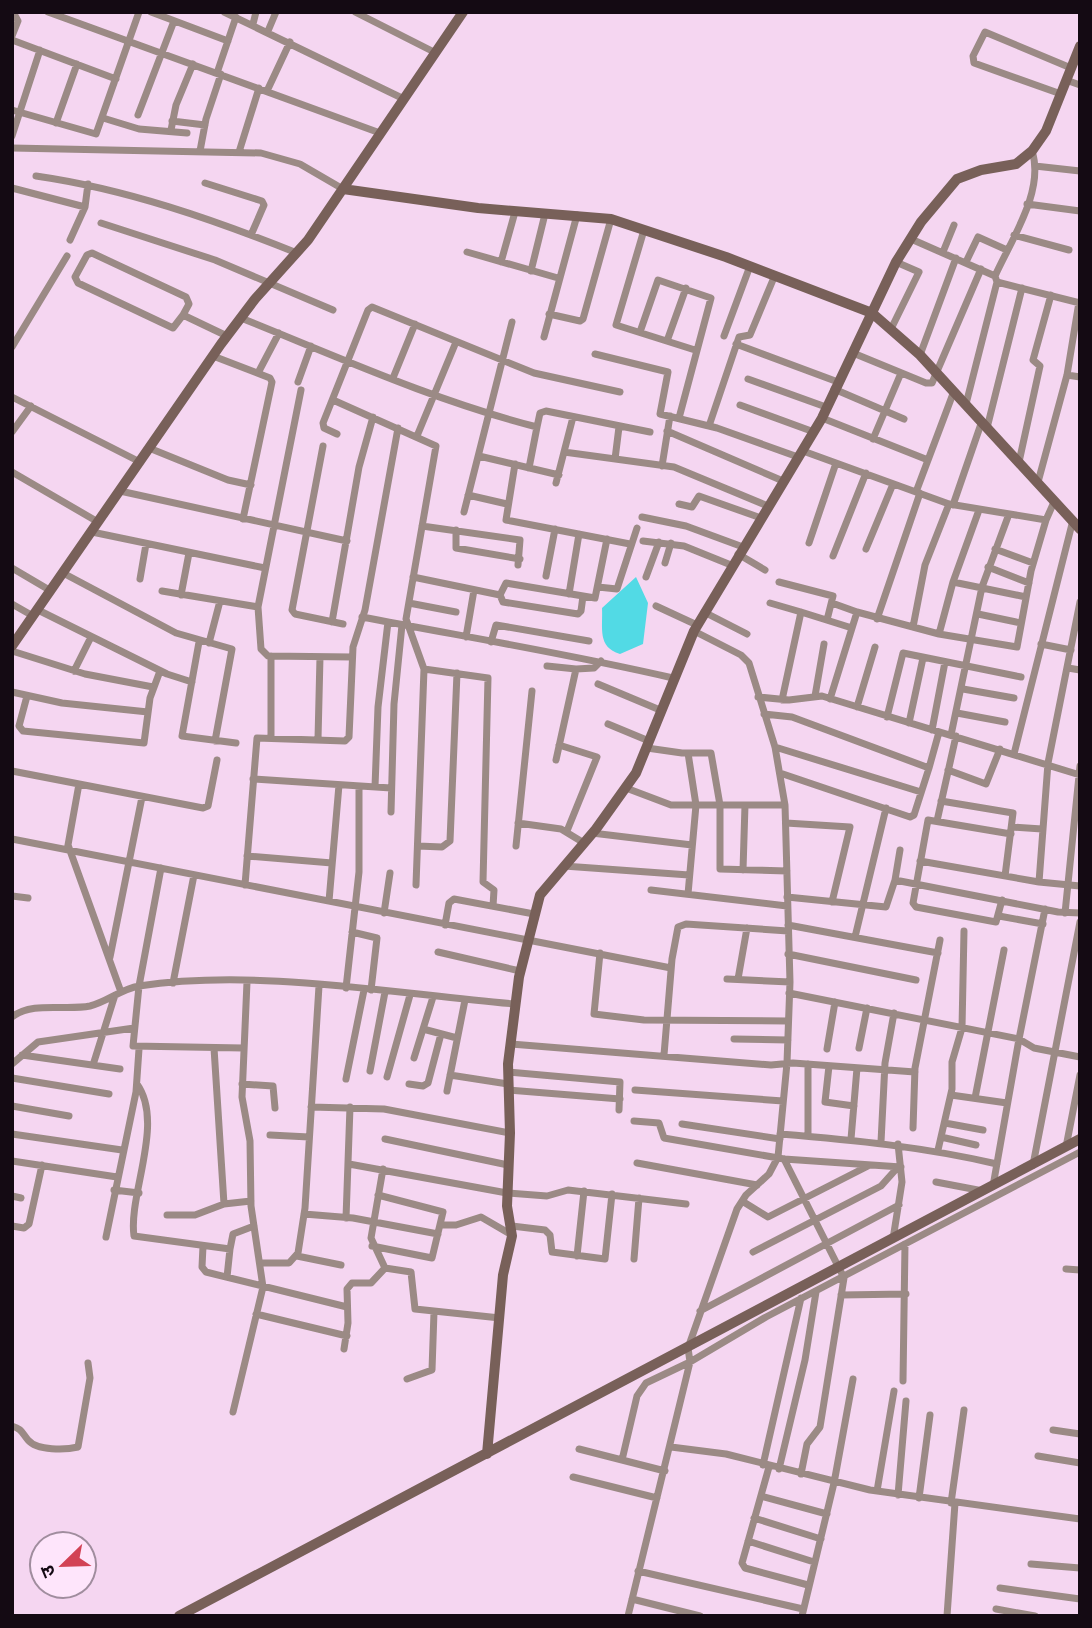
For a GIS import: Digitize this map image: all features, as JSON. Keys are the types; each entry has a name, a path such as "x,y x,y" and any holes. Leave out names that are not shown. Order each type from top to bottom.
{"street":[{"path":"13,12 18,21 12,38 116,79"},
{"path":"48,12 380,133"},
{"path":"16,111 95,135 139,12"},
{"path":"150,12 228,41"},
{"path":"224,12 404,99"},
{"path":"253,24 256,12"},
{"path":"268,31 276,12"},
{"path":"355,12 436,53"},
{"path":"153,687 74,671 12,649 17,629 35,613 227,336 297,253 463,12"},
{"path":"201,151 205,125 236,17"},
{"path":"138,114 174,21"},
{"path":"1060,94 974,64 973,56 985,32 1071,68"},
{"path":"239,152 263,89 290,42"},
{"path":"487,1454 503,1275 512,1231 507,1193 510,1133 508,1072 520,971 540,895 626,788 648,744 673,678 704,612 822,418 896,262 936,199 957,178 981,170 1016,164 1032,151 1045,131 1080,46"},
{"path":"12,136 16,111 40,50"},
{"path":"56,123 77,64"},
{"path":"172,130 172,121 192,64"},
{"path":"1066,80 1080,85"},
{"path":"103,118 139,129 187,133"},
{"path":"172,121 205,125"},
{"path":"12,148 239,152 281,156 342,189 395,199 611,219 775,275 872,313 939,374 1076,524 1041,644 1031,695 1014,754"},
{"path":"966,404 996,279 1027,204 1035,166 1032,151"},
{"path":"1035,166 1080,171"},
{"path":"36,176 88,184 251,235 297,253"},
{"path":"205,183 262,201 251,235"},
{"path":"70,240 85,207 88,184"},
{"path":"12,188 85,207"},
{"path":"1027,204 1080,211"},
{"path":"501,262 515,212"},
{"path":"531,271 545,214"},
{"path":"544,337 548,314 577,215"},
{"path":"548,314 583,319 611,219"},
{"path":"101,223 215,260 333,310"},
{"path":"943,253 954,225"},
{"path":"644,230 615,323 695,350"},
{"path":"1014,235 1069,250"},
{"path":"966,262 978,237 1007,250"},
{"path":"911,239 981,269 996,279 1079,302 1067,375 1038,482"},
{"path":"467,252 558,278"},
{"path":"92,253 186,297 189,304 183,316 177,327 173,328 78,283 75,277 87,255 92,253"},
{"path":"12,347 67,256"},
{"path":"920,355 956,258"},
{"path":"891,329 919,272 896,262"},
{"path":"724,336 750,266"},
{"path":"853,353 930,384 939,374 981,269"},
{"path":"709,426 739,336 750,335 775,275"},
{"path":"640,332 657,281 686,288 712,299 695,350 679,418"},
{"path":"667,341 686,288"},
{"path":"913,627 925,565 985,424 1022,288"},
{"path":"1019,462 1040,366 1033,360 1051,295"},
{"path":"337,434 323,425 370,308 547,377 620,392"},
{"path":"183,316 227,336"},
{"path":"241,318 393,377 434,396 489,415 537,427"},
{"path":"464,512 512,322"},
{"path":"393,377 415,324"},
{"path":"258,373 279,333"},
{"path":"417,436 456,342"},
{"path":"736,344 836,385 904,419"},
{"path":"311,346 300,386 258,607 261,649 264,655 271,656 352,657"},
{"path":"595,354 668,372 660,412 670,416 836,463 951,505 1046,520"},
{"path":"213,356 258,373 272,382 243,519"},
{"path":"873,439 901,373"},
{"path":"1067,375 1080,377"},
{"path":"748,379 826,407"},
{"path":"877,619 928,460 954,391"},
{"path":"12,397 140,462"},
{"path":"333,400 436,446 404,625 394,704 391,812"},
{"path":"740,405 814,432"},
{"path":"12,432 31,406"},
{"path":"529,468 543,411 650,432"},
{"path":"662,466 670,416"},
{"path":"332,622 363,447 373,417"},
{"path":"479,456 529,468 558,479 573,418"},
{"path":"822,418 928,460"},
{"path":"615,459 619,427"},
{"path":"245,885 256,740 259,737 348,739 354,637 362,617 398,428"},
{"path":"667,431 783,481"},
{"path":"323,446 292,610 295,614 344,624"},
{"path":"149,448 228,480 251,485"},
{"path":"564,452 662,466 696,475 768,506"},
{"path":"809,543 836,463"},
{"path":"515,464 505,518 508,521 630,544"},
{"path":"12,472 98,522"},
{"path":"833,556 866,473"},
{"path":"866,549 893,484"},
{"path":"120,491 347,541"},
{"path":"468,495 508,504"},
{"path":"679,504 690,508 699,496 761,518"},
{"path":"832,603 877,619 1016,648 1033,563 1054,502"},
{"path":"939,634 953,582 979,510"},
{"path":"937,821 982,587 1009,514"},
{"path":"642,517 677,524 740,550 765,570"},
{"path":"422,526 456,530 520,540 519,562 456,548 456,530"},
{"path":"598,587 617,589 637,528"},
{"path":"545,576 555,529"},
{"path":"92,532 265,568"},
{"path":"569,594 579,534"},
{"path":"583,596 578,614 503,602 500,595 506,583 595,597 607,540"},
{"path":"643,541 671,543 696,549 731,565"},
{"path":"646,577 659,542"},
{"path":"665,563 671,543"},
{"path":"140,579 146,544"},
{"path":"995,549 1033,563"},
{"path":"181,594 189,553"},
{"path":"988,567 1029,583"},
{"path":"12,568 51,590"},
{"path":"63,573 176,633 233,651 215,741"},
{"path":"413,578 500,595"},
{"path":"779,582 833,596 827,620"},
{"path":"953,582 1026,597"},
{"path":"466,637 474,590"},
{"path":"162,591 258,607"},
{"path":"209,643 219,601"},
{"path":"1039,882 1048,763 1080,602"},
{"path":"409,603 456,612"},
{"path":"770,603 852,628"},
{"path":"12,604 192,682"},
{"path":"656,606 747,660 775,747 780,773 786,824 790,982 781,1158 805,1198 843,1273 820,1427 807,1444 801,1474"},
{"path":"704,612 747,634"},
{"path":"782,700 801,612"},
{"path":"830,699 857,612"},
{"path":"978,614 1021,623"},
{"path":"362,617 601,661 673,678"},
{"path":"375,787 379,707 388,622"},
{"path":"404,625 424,669 416,885"},
{"path":"491,642 496,625 589,641"},
{"path":"74,671 91,637"},
{"path":"200,642 182,736 236,743"},
{"path":"815,696 824,644"},
{"path":"1041,644 1071,650"},
{"path":"857,707 875,647"},
{"path":"887,717 901,654 1021,677"},
{"path":"271,656 271,737"},
{"path":"318,739 320,657"},
{"path":"909,723 923,658"},
{"path":"547,666 594,668 601,661"},
{"path":"780,773 913,816 929,768 945,662"},
{"path":"1068,668 1080,670"},
{"path":"424,669 487,677 489,681 484,882 495,890 494,906"},
{"path":"556,760 576,669"},
{"path":"27,696 19,726 23,731 144,743 153,687 160,670"},
{"path":"418,846 442,847 450,841 457,673"},
{"path":"598,684 660,710"},
{"path":"962,688 1014,698"},
{"path":"516,846 532,691"},
{"path":"12,692 62,704 148,712"},
{"path":"758,697 782,700 815,696 830,699 1079,772 1077,846 1065,913"},
{"path":"957,713 1005,722"},
{"path":"764,714 792,717 929,768"},
{"path":"608,724 648,744 688,754 710,751 720,806 719,867 787,871"},
{"path":"559,745 597,757 567,831"},
{"path":"775,747 921,792"},
{"path":"948,770 986,784 1000,749"},
{"path":"688,754 696,806 688,894"},
{"path":"12,771 206,808 217,760"},
{"path":"253,779 391,788"},
{"path":"79,785 68,839 70,851 109,960 118,994 102,1033 93,1065"},
{"path":"329,901 339,785"},
{"path":"346,988 360,840 359,786"},
{"path":"626,788 664,804 785,805"},
{"path":"109,960 142,797"},
{"path":"941,801 1012,812 1005,876"},
{"path":"743,870 745,805"},
{"path":"855,937 886,808"},
{"path":"1002,900 996,922 914,907 926,822 937,821 1012,831 1042,829"},
{"path":"518,823 567,831 584,843"},
{"path":"786,824 850,827 832,902"},
{"path":"592,833 692,845"},
{"path":"12,839 671,968"},
{"path":"651,890 787,902 888,906 900,850"},
{"path":"247,856 332,863"},
{"path":"920,861 1039,882 1080,886"},
{"path":"564,866 690,875"},
{"path":"161,868 139,986 133,1046 139,1049 243,1048"},
{"path":"384,912 390,873"},
{"path":"173,983 194,875"},
{"path":"895,880 1065,913 1080,913"},
{"path":"12,896 28,898"},
{"path":"445,925 452,899 534,914"},
{"path":"989,1193 997,1164 1045,909"},
{"path":"999,916 1043,924"},
{"path":"1033,1166 1080,922"},
{"path":"664,1055 671,968 676,930 681,925 788,928 855,937 938,953"},
{"path":"738,979 747,928"},
{"path":"938,1150 951,1095 952,1062 962,1028 964,931"},
{"path":"346,1079 368,990 377,938 352,932"},
{"path":"913,1128 915,1072 940,940"},
{"path":"975,1098 1004,950"},
{"path":"438,952 520,971"},
{"path":"600,953 594,1014 667,1021 789,1021"},
{"path":"788,954 916,980"},
{"path":"1069,976 1080,978"},
{"path":"727,979 790,982"},
{"path":"233,1412 264,1287 251,1201 250,1141 242,1084 247,982"},
{"path":"12,1017 28,1009 92,1005 139,986 173,983 247,982 319,986 515,1004"},
{"path":"261,1263 289,1263 297,1256 304,1214 319,986"},
{"path":"370,1071 385,992"},
{"path":"789,993 1019,1038 1034,1048 1080,1057"},
{"path":"387,1077 410,995"},
{"path":"414,1058 433,997"},
{"path":"447,1091 465,1000"},
{"path":"827,1049 835,1002"},
{"path":"859,1048 867,1008"},
{"path":"881,1142 885,1069 894,1013"},
{"path":"12,1064 38,1042 134,1028"},
{"path":"423,1029 457,1038"},
{"path":"410,1084 423,1086 428,1083 440,1034"},
{"path":"734,1039 788,1040"},
{"path":"511,1044 915,1072"},
{"path":"214,1048 224,1204"},
{"path":"106,1237 137,1084 139,1049"},
{"path":"22,1055 120,1069"},
{"path":"808,1064 808,1136"},
{"path":"830,1066 825,1101 854,1106"},
{"path":"851,1139 857,1068"},
{"path":"508,1072 619,1082 622,1084 619,1110"},
{"path":"1066,1147 1080,1074"},
{"path":"450,1075 508,1087 620,1099"},
{"path":"12,1078 109,1094"},
{"path":"137,1084 141,1092 147,1135 134,1236 230,1249"},
{"path":"242,1084 273,1086 275,1108"},
{"path":"635,1090 783,1101"},
{"path":"951,1095 1007,1103"},
{"path":"12,1105 69,1115"},
{"path":"312,1107 384,1109 510,1133"},
{"path":"346,1218 350,1107"},
{"path":"634,1121 659,1123 664,1138 781,1158 900,1167"},
{"path":"945,1122 983,1130"},
{"path":"682,1124 780,1137 808,1136 898,1144 997,1164"},
{"path":"12,1134 122,1150"},
{"path":"270,1135 310,1137"},
{"path":"941,1137 976,1144"},
{"path":"385,1139 508,1165"},
{"path":"622,1460 637,1396 643,1386 689,1355 843,1273 905,1244 1080,1139"},
{"path":"893,1240 899,1205 898,1144"},
{"path":"178,1616 487,1454 816,1292 893,1240 1080,1152"},
{"path":"628,1616 671,1447 699,1311 726,1232 742,1201 781,1158"},
{"path":"12,1161 117,1177"},
{"path":"637,1163 757,1185"},
{"path":"349,1164 507,1193 547,1196 563,1190 686,1204"},
{"path":"742,1201 768,1217 869,1165"},
{"path":"12,1226 24,1228 29,1224 42,1166"},
{"path":"753,1252 881,1186 900,1167"},
{"path":"383,1170 373,1222 372,1246 385,1268"},
{"path":"936,1182 989,1193"},
{"path":"114,1190 139,1193"},
{"path":"577,1256 584,1192"},
{"path":"440,1225 456,1225 481,1217 512,1231 545,1230 550,1235 552,1252 607,1258 612,1194"},
{"path":"372,1246 432,1258 440,1225 441,1209 378,1195"},
{"path":"12,1196 21,1198"},
{"path":"634,1259 639,1198"},
{"path":"167,1215 195,1215 224,1204 251,1201"},
{"path":"699,1311 899,1205"},
{"path":"304,1214 373,1222 438,1234"},
{"path":"228,1277 233,1234 254,1226"},
{"path":"903,1381 905,1244"},
{"path":"203,1247 204,1271 347,1307"},
{"path":"406,1270 409,1255"},
{"path":"297,1256 341,1265"},
{"path":"385,1268 406,1270 412,1275 415,1309 500,1318"},
{"path":"344,1349 349,1285 371,1283 385,1268"},
{"path":"1066,1269 1080,1270"},
{"path":"779,1469 805,1360 816,1292"},
{"path":"841,1295 906,1294"},
{"path":"801,1298 761,1496 742,1563 745,1568 808,1585"},
{"path":"407,1379 432,1370 434,1312"},
{"path":"256,1314 346,1336"},
{"path":"12,1426 23,1431 31,1443 36,1445 78,1447 90,1378 89,1363"},
{"path":"638,1571 803,1613 834,1483 853,1380"},
{"path":"877,1491 894,1391"},
{"path":"898,1495 906,1401"},
{"path":"947,1616 953,1503 964,1410"},
{"path":"919,1498 930,1415"},
{"path":"1053,1430 1080,1434"},
{"path":"671,1447 726,1454 834,1483 898,1495 1080,1519"},
{"path":"579,1450 665,1471"},
{"path":"1038,1456 1080,1462"},
{"path":"573,1477 657,1498"},
{"path":"761,1496 827,1514"},
{"path":"754,1518 821,1539"},
{"path":"748,1541 814,1562"},
{"path":"1031,1564 1080,1567"},
{"path":"1000,1588 1080,1599"},
{"path":"632,1599 700,1616"},
{"path":"996,1609 1035,1616"}],"water":[{"path":"636,577 648,603 643,644 620,654 604,642 602,608"}]}
